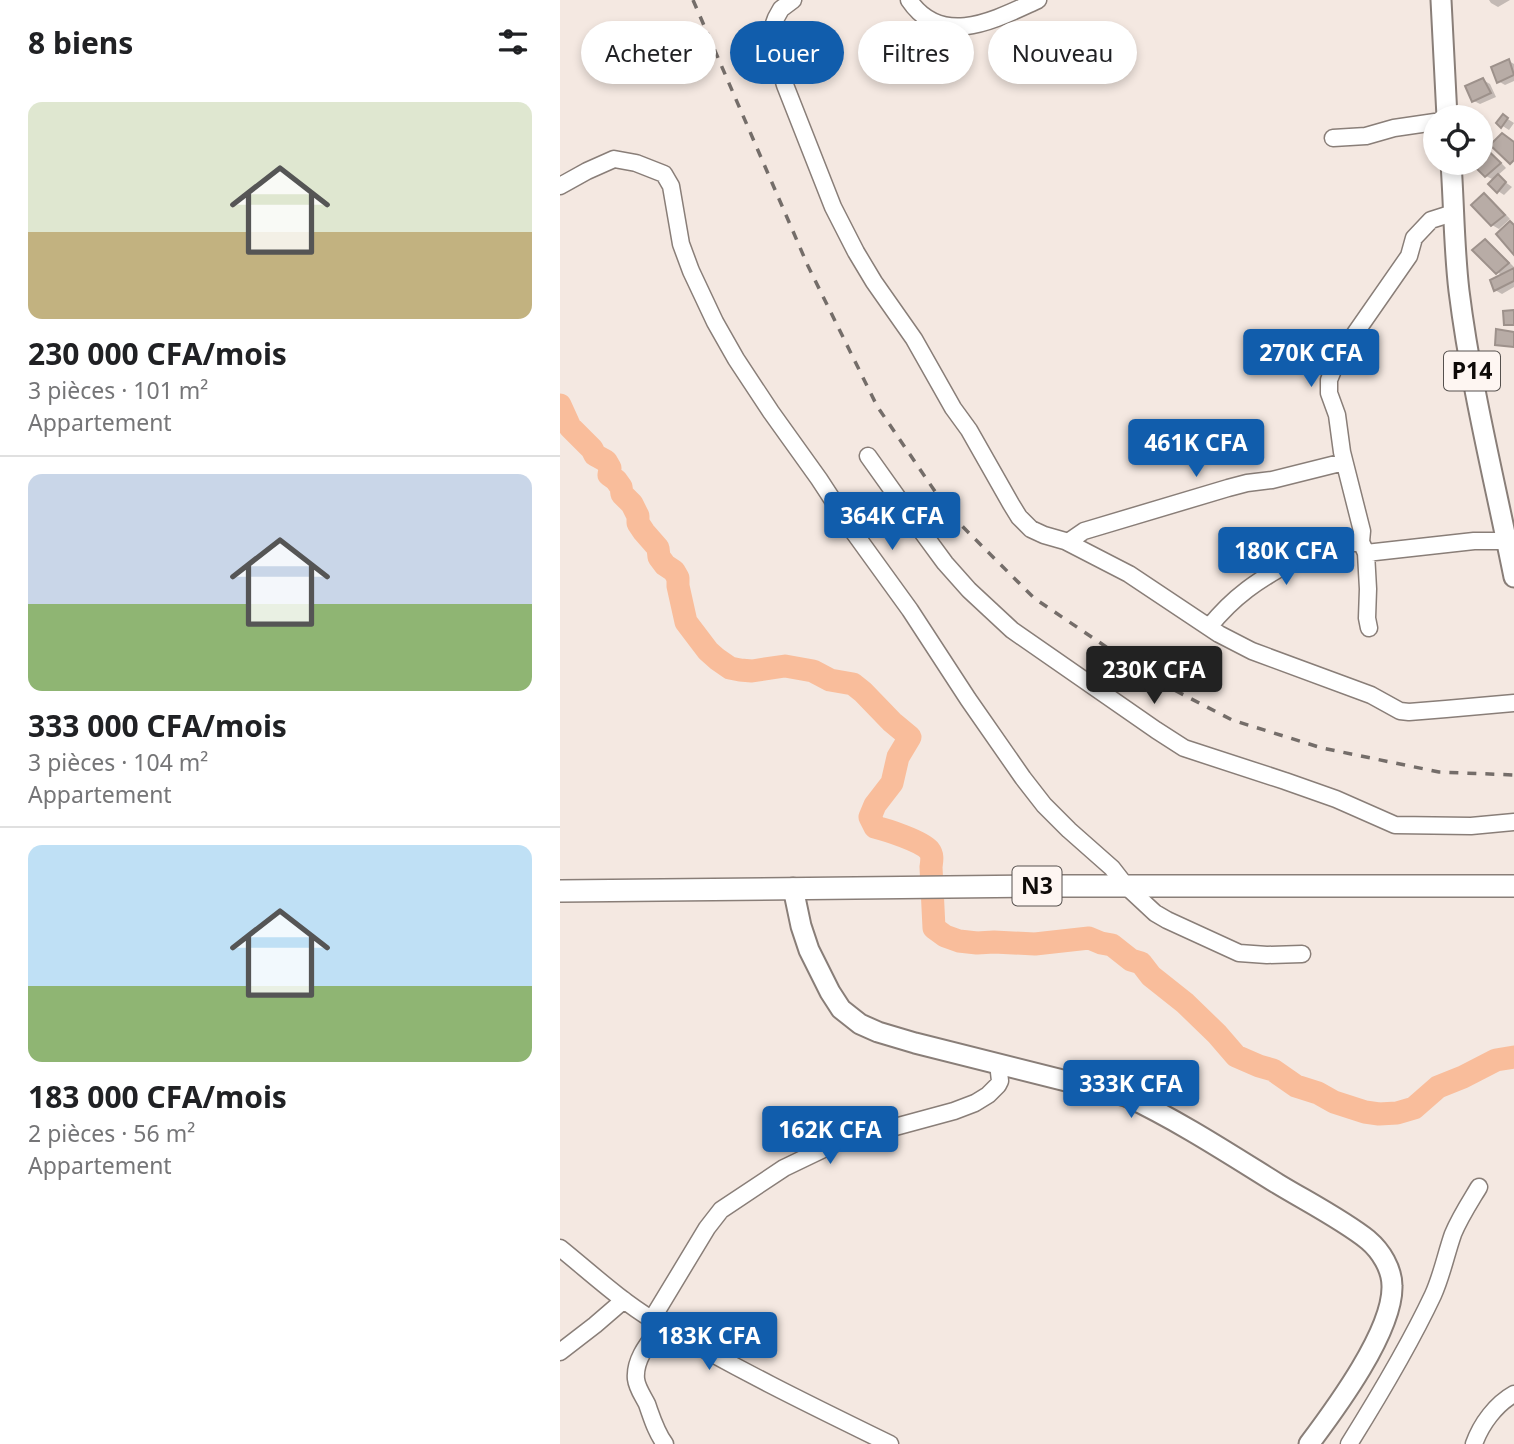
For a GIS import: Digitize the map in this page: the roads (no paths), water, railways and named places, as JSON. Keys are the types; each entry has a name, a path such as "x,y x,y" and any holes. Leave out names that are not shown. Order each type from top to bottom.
{"highway":[{"name":"N3","path":"560,891 1126,886 1514,887"}],"main road":[{"path":"1441,0 1446,105"},
{"name":"P14","path":"1451,175 1459,293 1485,442 1514,577"},
{"path":"793,888 809,950 841,1009 860,1024 877,1032 1126,1096 1156,1110 1370,1241 1391,1273 1389,1306 1378,1336 1352,1382 1309,1444"}],"street":[{"path":"793,0 781,9 776,18 772,29 773,45 785,85 833,207 874,282 914,339 1020,517 1031,529 1068,542 1129,574 1209,628 1261,655 1371,695 1401,710 1409,712 1514,703"},
{"path":"909,0 920,15 929,21 963,27 991,20 1038,0"},
{"path":"1333,138 1366,136 1423,124"},
{"path":"560,186 614,159 636,163 664,174 671,186 681,244 715,322 771,412 1044,805 1112,868 1126,886 1155,913 1167,920 1248,955 1302,954"},
{"path":"1369,628 1362,531 1344,462 1336,415 1329,393 1329,380 1338,358 1409,256 1414,238 1431,220 1453,213"},
{"path":"868,456 920,529 969,590 1012,630 1184,748 1310,790 1395,825 1471,826 1514,822"},
{"path":"1068,542 1084,531 1228,488 1344,462"},
{"path":"1209,628 1224,608 1248,587 1312,552 1329,547 1363,548 1507,541"},
{"path":"665,1444 639,1390 637,1366 707,1228 721,1210 784,1168 836,1143 975,1103 988,1096 998,1085 998,1063"},
{"path":"1349,1444 1431,1298 1439,1282 1453,1234 1479,1187"},
{"path":"560,1248 624,1300 657,1322 790,1395 890,1444"},
{"path":"560,1352 624,1300"},
{"path":"1474,1444 1478,1433 1494,1410 1514,1394"}],"waterway":[{"path":"560,405 570,427 595,455 606,461 610,468 609,475 616,480 622,494 632,504 638,516 638,523 658,548 659,557 674,571 678,578 686,622 708,651 730,668 752,671 785,666 813,671 830,680 853,684 910,737 898,757 892,783 875,805 870,817 875,827 912,840 930,852 934,928 945,936 977,943 1035,944 1089,938 1112,945 1131,960 1141,963 1151,976 1185,1003 1217,1034 1236,1056 1273,1070 1296,1086 1365,1112 1397,1113 1414,1108 1438,1087 1496,1060 1514,1057"}],"railway":[{"path":"693,0 808,266 877,406 951,515 1034,598 1155,680 1232,720 1322,748 1439,772 1514,775"}]}
